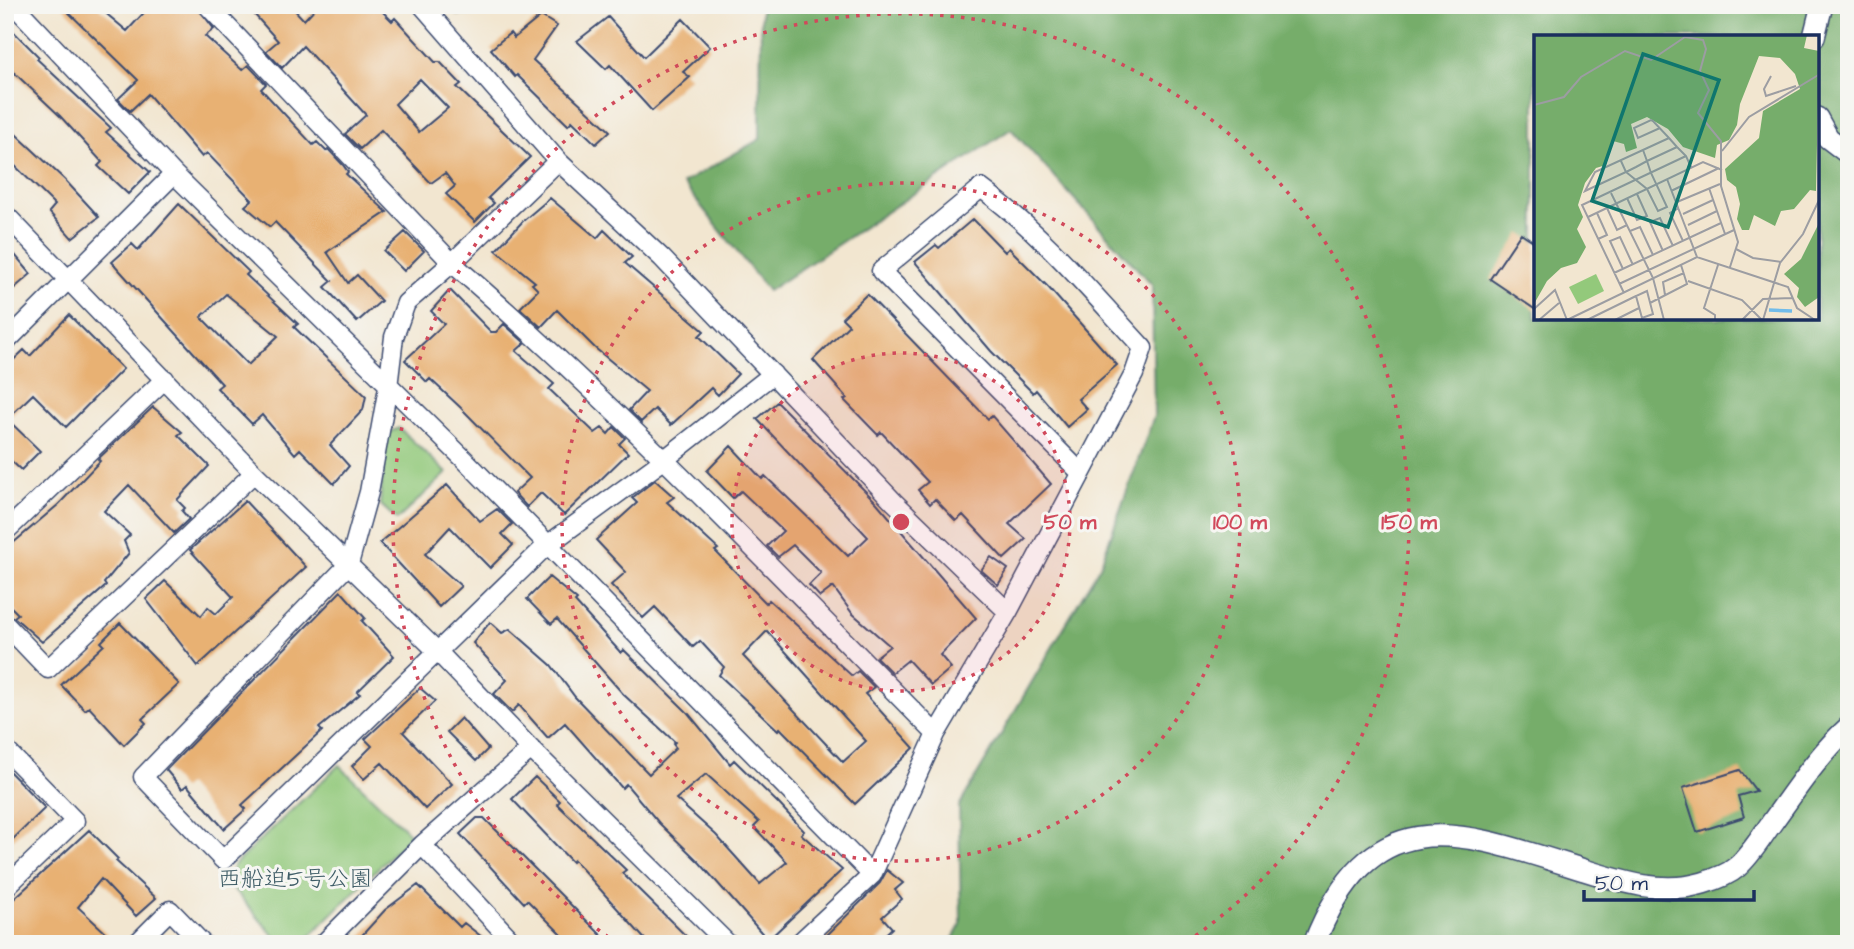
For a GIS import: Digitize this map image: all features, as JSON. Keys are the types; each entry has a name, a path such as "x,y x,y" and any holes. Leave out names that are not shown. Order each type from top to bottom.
{"street":[{"path":"14,5 174,174 465,460 546,546 872,875"},
{"path":"206,5 452,262 554,351 665,459 936,734"},
{"path":"422,5 558,161 662,258 894,502 1008,612"},
{"path":"1814,35 1822,5"},
{"path":"1819,122 1828,138 1849,154"},
{"path":"558,161 406,303 394,337 369,492 349,564 143,777 223,860 436,650 546,546 665,459 773,374"},
{"path":"5,343 174,174"},
{"path":"798,944 872,875 936,734 1008,612 1134,374 1143,348 1066,265 1004,205 981,188 881,271 1080,472"},
{"path":"5,214 254,473 436,650 531,750 727,944"},
{"path":"5,533 165,379"},
{"path":"5,624 48,669 254,473"},
{"path":"1314,944 1336,897 1368,858 1398,840 1422,836 1496,842 1630,885 1674,888 1703,883 1736,868 1802,784 1827,747 1849,727"},
{"path":"5,749 75,821 5,888"},
{"path":"323,944 422,845 531,750"},
{"path":"422,845 515,944"},
{"path":"136,944 170,909 203,944"}],"green space":[{"path":"450,5 643,5 457,15"},
{"path":"761,5 1849,5 1849,944 950,944 961,924 959,806 1100,566 1154,416 1152,285 1011,129 768,291 683,183 760,139"},
{"path":"399,428 447,473 397,520 380,504 387,433"},
{"name":"西船迫5号公園","path":"339,765 411,835 302,944 281,944 229,884 233,866"}],"building":[{"path":"61,5 96,5 127,31 151,5 196,5 214,29 205,36 242,70 248,65 266,84 261,89 313,145 317,142 326,151 328,149 343,165 348,172 346,174 387,212 327,252 348,283 357,275 381,301 357,322 325,287 332,281 275,222 270,227 245,206 252,200 207,153 202,157 148,94 130,111 118,99 138,80"},
{"path":"246,5 290,5 304,20 318,5 376,5 392,21 395,18 435,62 440,62 461,84 457,87 530,157 488,198 494,203 475,222 446,194 455,186 445,173 431,183 381,130 360,149 345,134 366,115 303,46 282,68 266,51 278,41","holes":["420,79 448,108 419,132 395,104"]},
{"path":"541,16 557,26 533,60 610,131 596,144 572,121 568,125 517,75 515,77 491,49 510,33 514,38"},
{"path":"608,17 644,57 683,19 710,47 683,72 690,77 652,111 610,65 606,69 577,41"},
{"path":"5,23 39,57 37,59 111,128 106,132 150,172 128,194 98,166 102,162 60,116 5,64"},
{"path":"5,124 65,180 99,217 72,238 49,212 55,205 5,156"},
{"path":"550,198 597,238 604,230 632,257 625,263 704,331 699,336 738,374 718,395 711,388 671,425 655,409 641,422 629,410 647,391 595,348 557,310 541,327 520,308 538,290 532,284 535,282 496,250 523,221"},
{"path":"179,204 249,272 246,275 298,324 294,327 366,396 363,410 330,445 349,466 334,484 300,449 295,454 262,415 252,424 217,388 222,384 112,262 132,244 138,250","holes":["226,294 278,336 248,365 201,317"]},
{"path":"973,219 1005,252 1009,248 1048,287 1117,365 1078,399 1087,409 1067,427 1036,390 1033,393 991,351 915,262 936,245 939,248"},
{"path":"405,232 424,251 404,271 384,251"},
{"path":"1521,233 1534,242 1534,309 1490,279"},
{"path":"5,243 31,274 5,296"},
{"path":"450,290 491,332 496,332 504,324 525,343 516,351 554,384 549,389 595,433 602,428 608,434 614,427 625,438 619,444 628,453 564,515 541,493 527,507 514,493 530,478 460,407 430,379 427,382 405,360 444,324 431,311"},
{"path":"867,294 988,419 992,416 1051,484 1009,524 1026,539 1004,559 963,515 956,521 935,499 930,504 918,490 928,482 881,432 878,435 844,400 847,398 813,360 849,325 842,318"},
{"path":"69,315 123,369 66,427 33,394 7,419 40,451 21,470 5,455 5,368 24,350 30,356"},
{"path":"777,402 877,503 976,618 940,655 951,668 931,685 908,660 892,673 876,657 890,646 852,613 833,587 820,597 809,585 821,573 793,545 778,557 767,546 783,531 741,491 733,498 707,471 731,446 762,479 765,476 848,556 868,537 757,419"},
{"path":"153,407 182,432 178,435 209,466 177,500 185,508 182,511 189,519 174,533 129,485 104,511 130,535 124,541 129,553 104,583 106,586 42,642 14,617 18,614 5,601 5,550 59,504 100,461 98,459"},
{"path":"655,480 674,497 667,502 718,549 715,551 766,603 769,600 852,676 858,671 874,687 865,694 914,748 855,804 780,728 778,730 719,675 724,667 700,641 693,647 655,607 643,618 611,585 626,572 596,540 637,503 632,498","holes":["767,631 866,741 843,762 743,656"]},
{"path":"447,485 480,521 497,509 512,524 502,534 513,545 490,568 450,527 425,554 461,586 439,607 380,543"},
{"path":"245,501 306,567 198,666 146,599 165,581 201,616 208,607 216,614 233,597 190,550"},
{"path":"991,557 1008,569 998,585 981,570"},
{"path":"549,577 577,600 575,602 621,653 624,650 688,713 730,764 734,760 804,831 801,834 842,870 768,940 700,863 659,823 626,784 622,788 565,723 548,738 519,705 512,712 494,694 507,680 473,643 490,622 502,633 510,629 551,665 575,697 649,774 676,748 673,744 675,742 624,695 557,619 551,624 527,599","holes":["706,774 759,822 754,827 787,862 760,884 716,835 676,799"]},
{"path":"341,591 365,618 362,621 394,656 357,692 360,694 319,728 322,731 242,805 246,809 224,829 187,785 182,789 166,770"},
{"path":"120,623 179,684 142,719 146,723 124,745 89,707 85,710 61,685 104,645 101,642"},
{"path":"420,688 435,701 403,732 452,784 425,809 382,763 364,779 352,766 372,746 365,739"},
{"path":"461,718 488,749 476,761 447,732"},
{"path":"5,767 45,808 5,847"},
{"path":"1740,770 1756,791 1738,796 1744,817 1697,832 1683,788"},
{"path":"535,777 560,801 557,804 626,870 622,873 694,944 649,944 574,860 572,862 512,799"},
{"path":"477,818 484,818 610,944 571,944 527,900 524,903 460,834"},
{"path":"89,830 118,859 116,861 156,898 136,916 101,879 78,907 107,934 97,944 5,944 5,907"},
{"path":"887,870 903,883 895,890 902,899 882,917 892,928 875,944 818,944 880,883"},
{"path":"418,885 460,927 464,923 491,944 354,944 385,910"}]}
